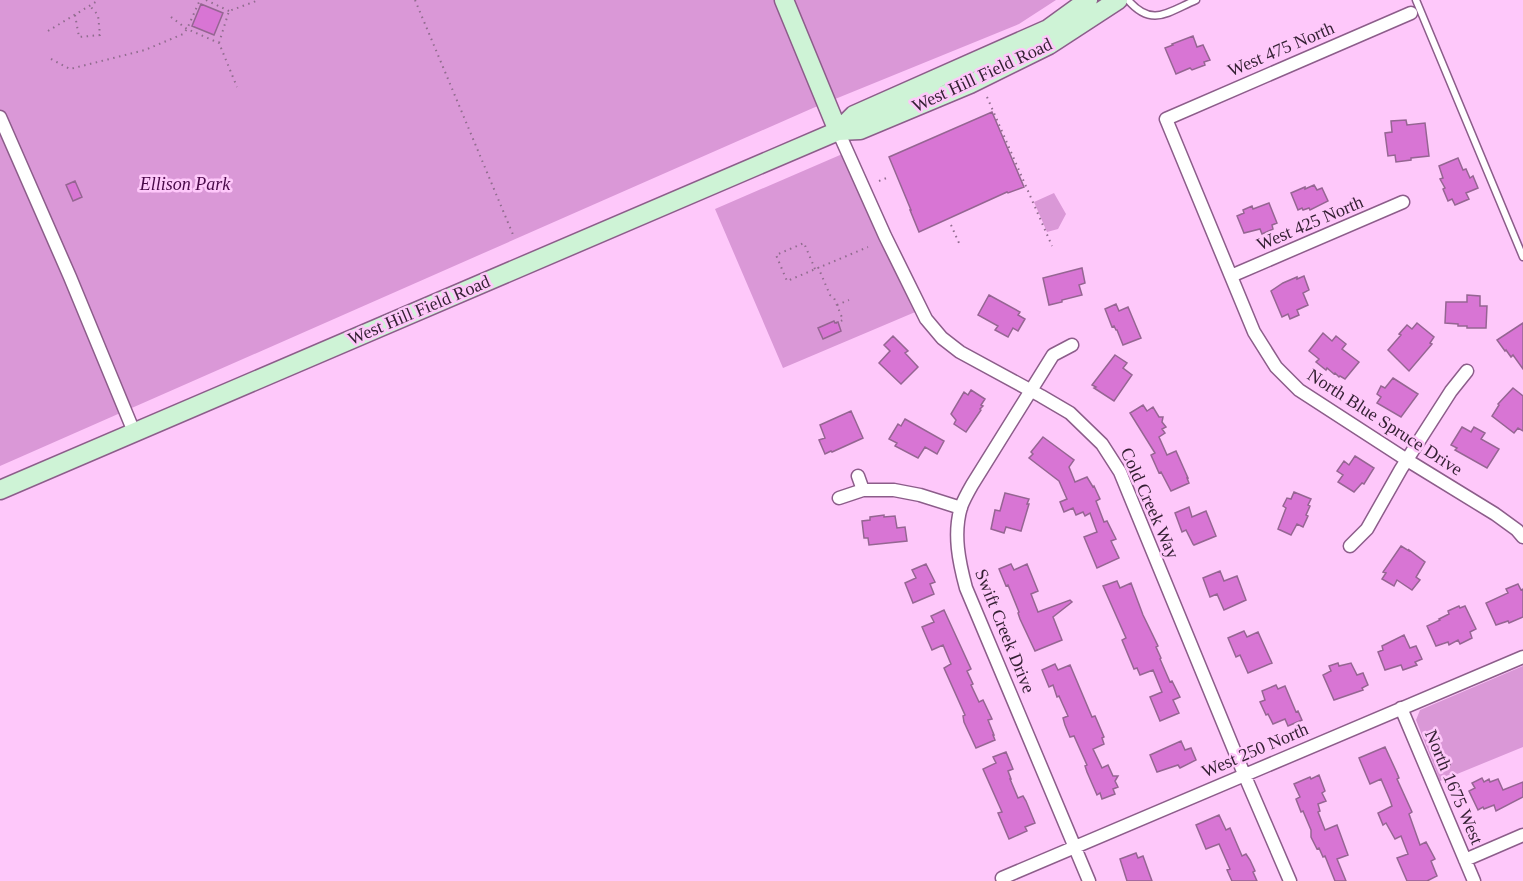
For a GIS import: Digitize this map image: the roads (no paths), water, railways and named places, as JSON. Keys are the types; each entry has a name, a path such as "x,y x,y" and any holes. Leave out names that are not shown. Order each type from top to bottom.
{"main road":[{"path":"784,0 838,131"},
{"name":"West Hill Field Road","path":"838,131 854,115 1048,29 1088,0"},
{"name":"West Hill Field Road","path":"0,490 838,131 860,130 970,84 1049,45 1118,0"}],"street":[{"name":"West 475 North","path":"1166,119 1411,13"},
{"path":"0,117 134,432"},
{"name":"North Blue Spruce Drive","path":"1166,119 1254,332 1276,367 1299,390 1495,514 1523,537"},
{"name":"Cold Creek Way","path":"838,131 926,319 942,338 960,352 1070,413 1102,444 1119,472 1290,881"},
{"name":"West 425 North","path":"1231,276 1403,202"},
{"name":"Swift Creek Drive","path":"1072,345 1053,355 972,485 961,508 957,535 959,561 966,588 1089,881"},
{"path":"1350,546 1367,529 1407,460 1467,371"},
{"path":"858,476 863,490"},
{"path":"839,498 863,490 894,490 920,495 961,508"},
{"name":"West 250 North","path":"1002,878 1523,657"},
{"name":"North 1675 West","path":"1401,708 1474,881"},
{"path":"1465,860 1523,835"}],"lane":[{"path":"1128,0 1144,14 1158,16 1196,0"},
{"path":"1416,0 1523,257"}],"park label":[{"name":"Ellison Park","path":"185,184"}]}
